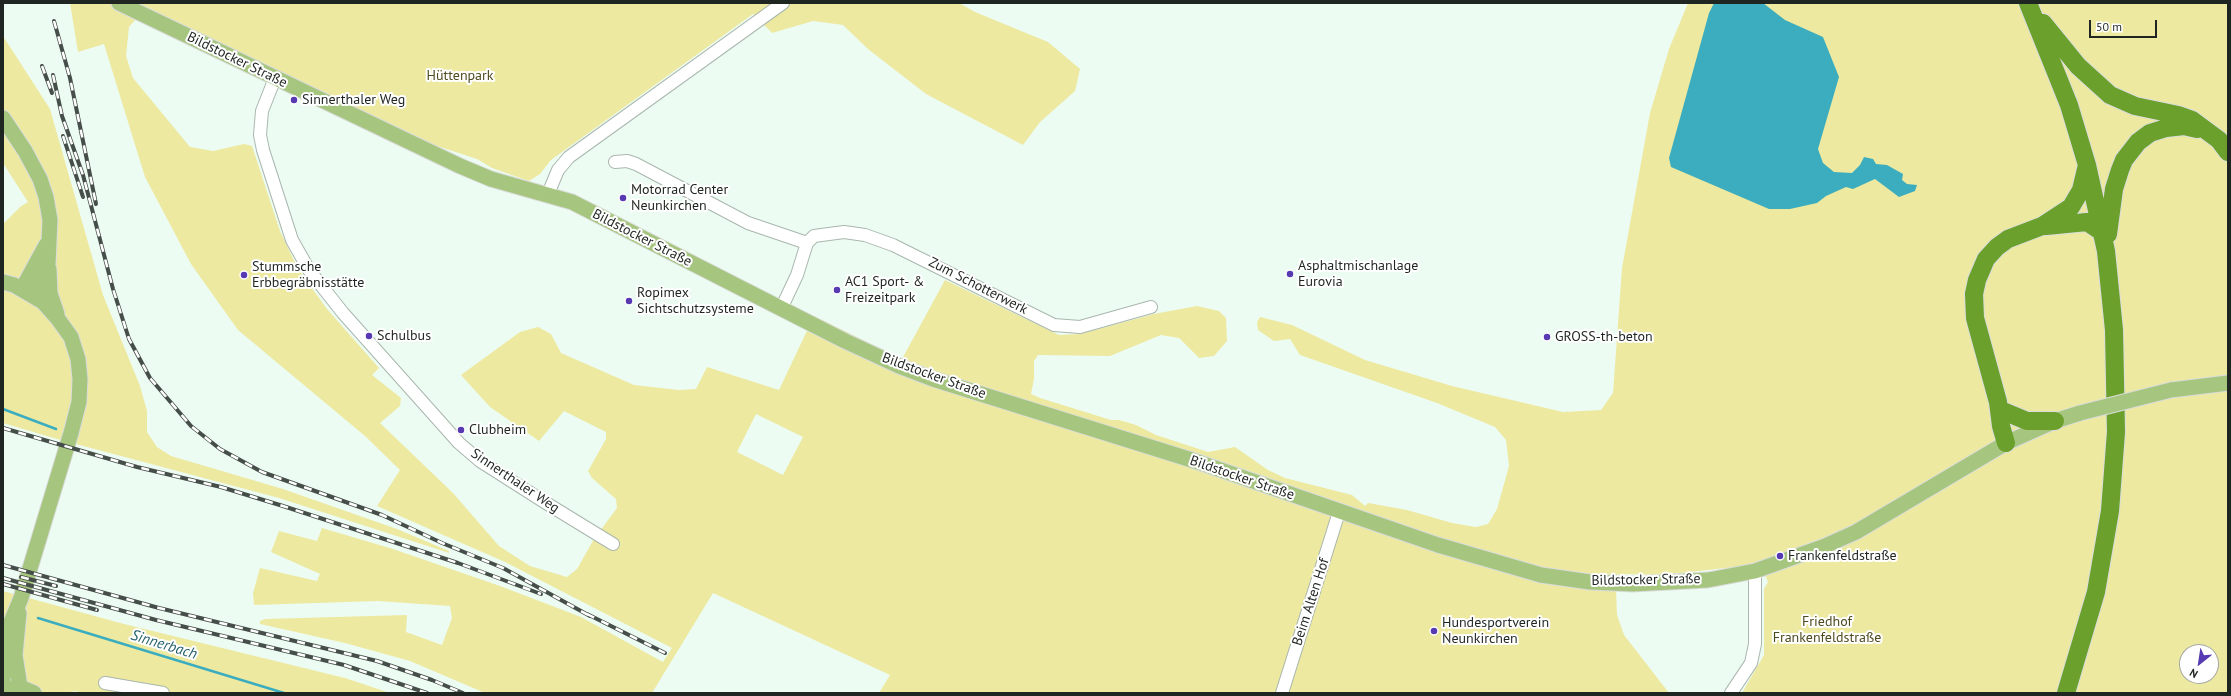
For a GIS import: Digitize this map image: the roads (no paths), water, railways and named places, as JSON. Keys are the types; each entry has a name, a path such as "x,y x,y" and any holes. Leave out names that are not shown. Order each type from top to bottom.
{"highway":[{"path":"2028,3 2074,62 2110,95 2135,106 2178,115 2203,126 2228,152"},
{"path":"2028,3 2069,105 2087,165 2106,251 2114,330 2117,385 2113,487 2096,592 2066,693"},
{"path":"2106,251 2114,190 2124,160 2138,142 2150,133 2174,126 2193,128 2213,135"},
{"path":"2010,441 2001,426 2001,406 1977,327 1974,310 1975,287 1982,266 1996,247 2008,240 2042,226 2063,214 2076,200 2081,190 2087,165"},
{"path":"2042,226 2087,222 2102,232"},
{"path":"2001,406 2027,421 2055,421"}],"main road":[{"name":"Bildstocker Straße","path":"119,3 460,166 491,179 548,194 611,221 781,309 899,366 1195,461 1339,512 1498,564 1565,579 1590,582 1677,582 1732,576 1755,571 1856,532 2010,441 2055,421 2080,413 2171,390 2228,383"},
{"path":"3,118 40,179 46,197 50,220 48,264 50,293 58,318"},
{"path":"27,292 49,239"},
{"path":"27,292 46,273 48,264"},
{"path":"3,282 27,292 48,306 58,318 71,337 78,358 80,379 79,402 71,433 21,598 3,641"},
{"path":"3,678 21,598"},
{"path":"3,689 27,690 16,655 18,616"}],"street":[{"path":"548,194 558,170 569,157 783,3"},
{"name":"Sinnerthaler Weg","path":"275,78 262,111 260,135 263,150 292,240 309,270 342,313 459,443 480,460 546,504 613,544"},
{"path":"615,162 627,161 636,164 748,223 807,243 797,276 781,309"},
{"name":"Zum Schotterwerk","path":"807,243 814,236 825,233 865,235 915,255 1054,324 1067,327 1080,327 1152,307"},
{"name":"Beim Alten Hof","path":"1282,693 1339,512"},
{"path":"1731,693 1751,662 1755,644 1755,571"},
{"path":"105,682 163,693"}],"water":[{"path":"1714,3 1763,3 1785,20 1823,37 1839,77 1818,149 1823,163 1834,172 1852,173 1860,165 1864,157 1873,159 1876,164 1887,165 1903,174 1902,180 1907,184 1917,185 1915,191 1899,197 1875,179 1853,189 1846,187 1826,196 1817,203 1790,209 1769,209 1671,167 1669,158 1709,13"}],"waterway":[{"name":"Sinnerbach","path":"3,409 56,429"},
{"name":"Sinnerbach","path":"38,618 284,693"}],"railway":[{"path":"54,21 70,78 96,204"},
{"path":"42,66 52,93"},
{"path":"53,75 62,116 83,175 113,289 129,339 150,378 191,426 220,449 262,472 382,515 442,543 503,568 590,616"},
{"path":"63,136 83,197"},
{"path":"3,428 137,467 221,487 283,506 458,563 541,594"},
{"path":"3,565 159,608 377,661 432,680 463,693"},
{"path":"21,577 56,586"},
{"path":"3,578 156,620 344,665 427,693"},
{"path":"3,584 97,610"},
{"path":"587,614 665,653"}],"place":[{"name":"Sinnerthaler Weg","path":"294,100"},
{"name":"Motorrad Center Neunkirchen","path":"623,198"},
{"name":"Asphaltmischanlage Eurovia","path":"1290,274"},
{"name":"Stummsche Erbbegräbnisstätte","path":"244,275"},
{"name":"AC1 Sport- & Freizeitpark","path":"837,290"},
{"name":"Ropimex Sichtschutzsysteme","path":"629,301"},
{"name":"Schulbus","path":"369,336"},
{"name":"GROSS-th-beton","path":"1547,337"},
{"name":"Clubheim","path":"461,430"},
{"name":"Frankenfeldstraße","path":"1780,556"},
{"name":"Hundesportverein Neunkirchen","path":"1434,631"}],"park label":[{"name":"Hüttenpark","path":"460,76"},
{"name":"Friedhof Frankenfeldstraße","path":"1827,630"}]}
